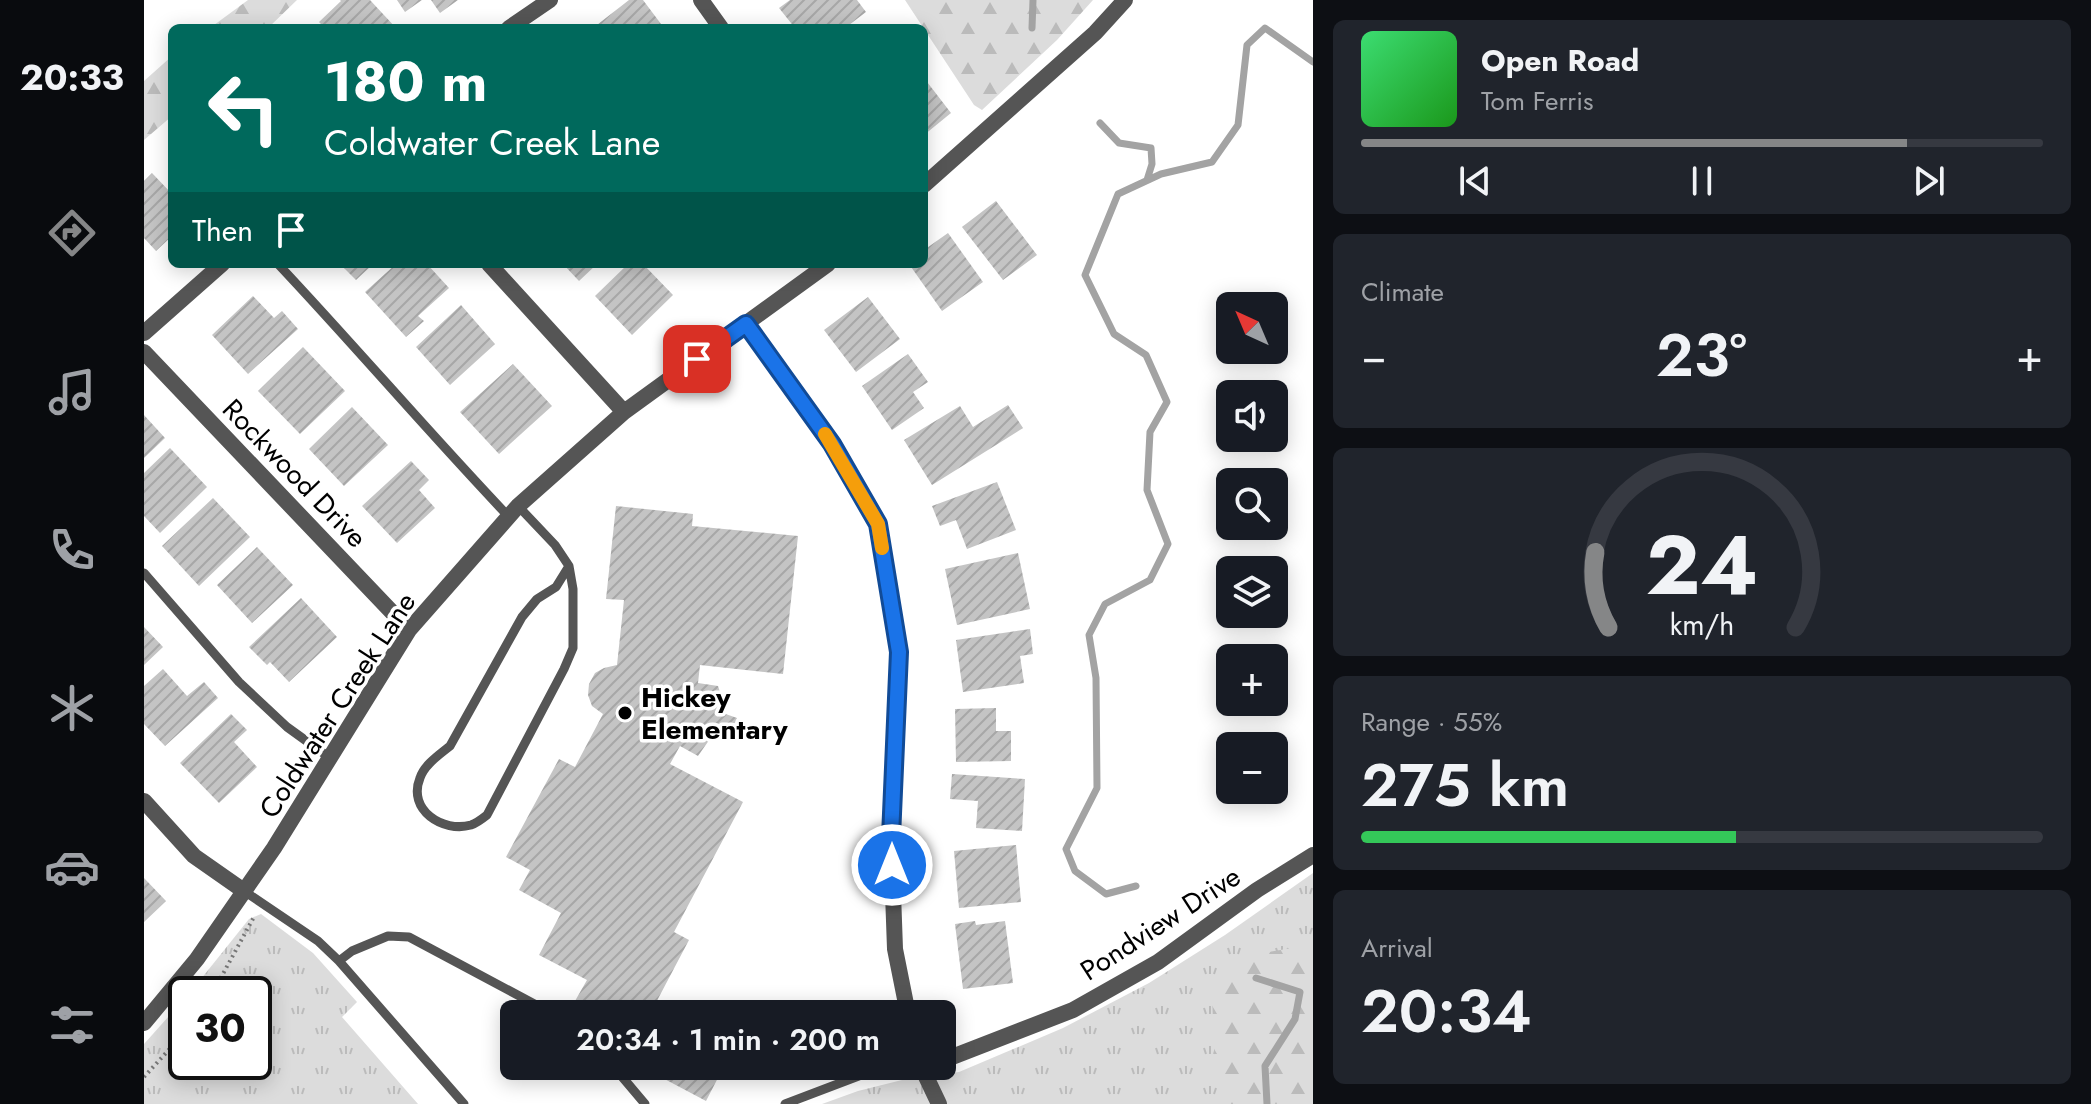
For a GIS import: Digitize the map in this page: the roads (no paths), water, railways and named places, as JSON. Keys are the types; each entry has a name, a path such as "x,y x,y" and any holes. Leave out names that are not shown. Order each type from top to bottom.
{"street":[{"path":"517,24 550,0"},
{"path":"701,0 718,24"},
{"path":"928,181 1095,33 1125,0"},
{"path":"144,333 217,268"},
{"path":"493,268 624,412"},
{"name":"Coldwater Creek Lane","path":"146,1019 197,959 274,848 409,630 514,511 624,412 823,268"},
{"path":"746,324 832,444 878,524 899,652 891,837 895,949 905,1000"},
{"name":"Rockwood Drive","path":"144,352 409,630"},
{"path":"144,801 194,856 244,891"},
{"name":"Pondview Drive","path":"956,1055 1073,1010 1158,962 1257,890 1313,855"},
{"path":"928,1080 939,1104"}],"lane":[{"path":"282,268 439,443 555,545 569,566 573,589 573,648 564,669 487,815 474,825 456,827 438,823 423,809 416,795 420,776 450,746 522,617 537,599 556,587 569,566"},
{"path":"144,573 239,682 287,727 330,758"},
{"path":"244,891 318,941 339,961 464,1104"},
{"path":"339,961 352,951 388,936 409,937 527,1000"},
{"path":"625,1080 645,1104"},
{"path":"785,1104 848,1080"}],"waterway":[{"path":"1032,28 1033,0"},
{"path":"1136,886 1106,894 1075,871 1066,849 1097,788 1096,678 1089,635 1105,604 1150,580 1168,544 1147,490 1150,432 1167,402 1146,355 1114,334 1085,275 1118,194 1161,174 1212,162 1238,125 1247,45 1265,28 1313,62"},
{"path":"1100,123 1119,143 1151,148 1152,164 1147,180"},
{"path":"1256,978 1300,992 1295,1019 1265,1066 1267,1104"}],"place":[{"name":"Hickey Elementary","path":"625,713"}]}
